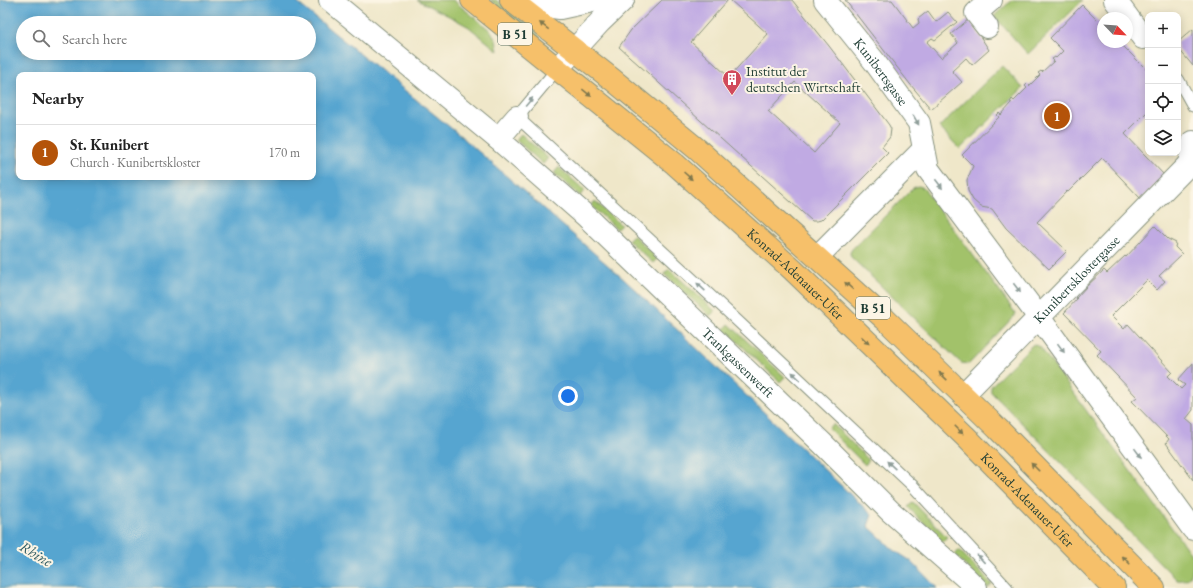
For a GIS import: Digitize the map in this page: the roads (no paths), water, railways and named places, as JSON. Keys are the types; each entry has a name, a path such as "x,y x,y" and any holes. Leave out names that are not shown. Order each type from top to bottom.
{"main road":[{"name":"Konrad-Adenauer-Ufer","path":"472,0 675,164 793,270 962,434 1114,588"},
{"name":"Konrad-Adenauer-Ufer","path":"513,1 575,49 697,149 885,319 963,395 1154,588"}],"street":[{"name":"Trankgassenwerft","path":"330,0 498,139 587,218 823,444 890,511 976,588"},
{"path":"557,69 600,22 623,0"},
{"name":"Kunibertsgasse","path":"825,0 874,61 919,123 924,149"},
{"path":"987,27 976,13 991,0"},
{"path":"1115,0 1145,39"},
{"path":"513,1 560,8 588,1"},
{"path":"498,139 517,117"},
{"path":"1191,166 1193,142"},
{"path":"924,149 928,169 1038,316 1193,529"},
{"name":"Konrad-Adenauer-Ufer","path":"817,257 924,149"},
{"name":"Kunibertsklostergasse","path":"963,395 1038,316 1191,166"}],"lane":[{"path":"557,69 517,117 723,307 913,486 1007,588"},
{"path":"1181,84 1193,106"}],"water":[{"name":"Rhine","path":"0,0 294,0 314,16 16,16 16,60 316,60 316,18 462,137 627,282 872,515 868,526 894,550 911,561 937,588 0,588"}],"place":[{"name":"Institut der deutschen Wirtschaft","path":"732,96"},
{"name":"St. Kunibert","path":"1057,116"}]}
